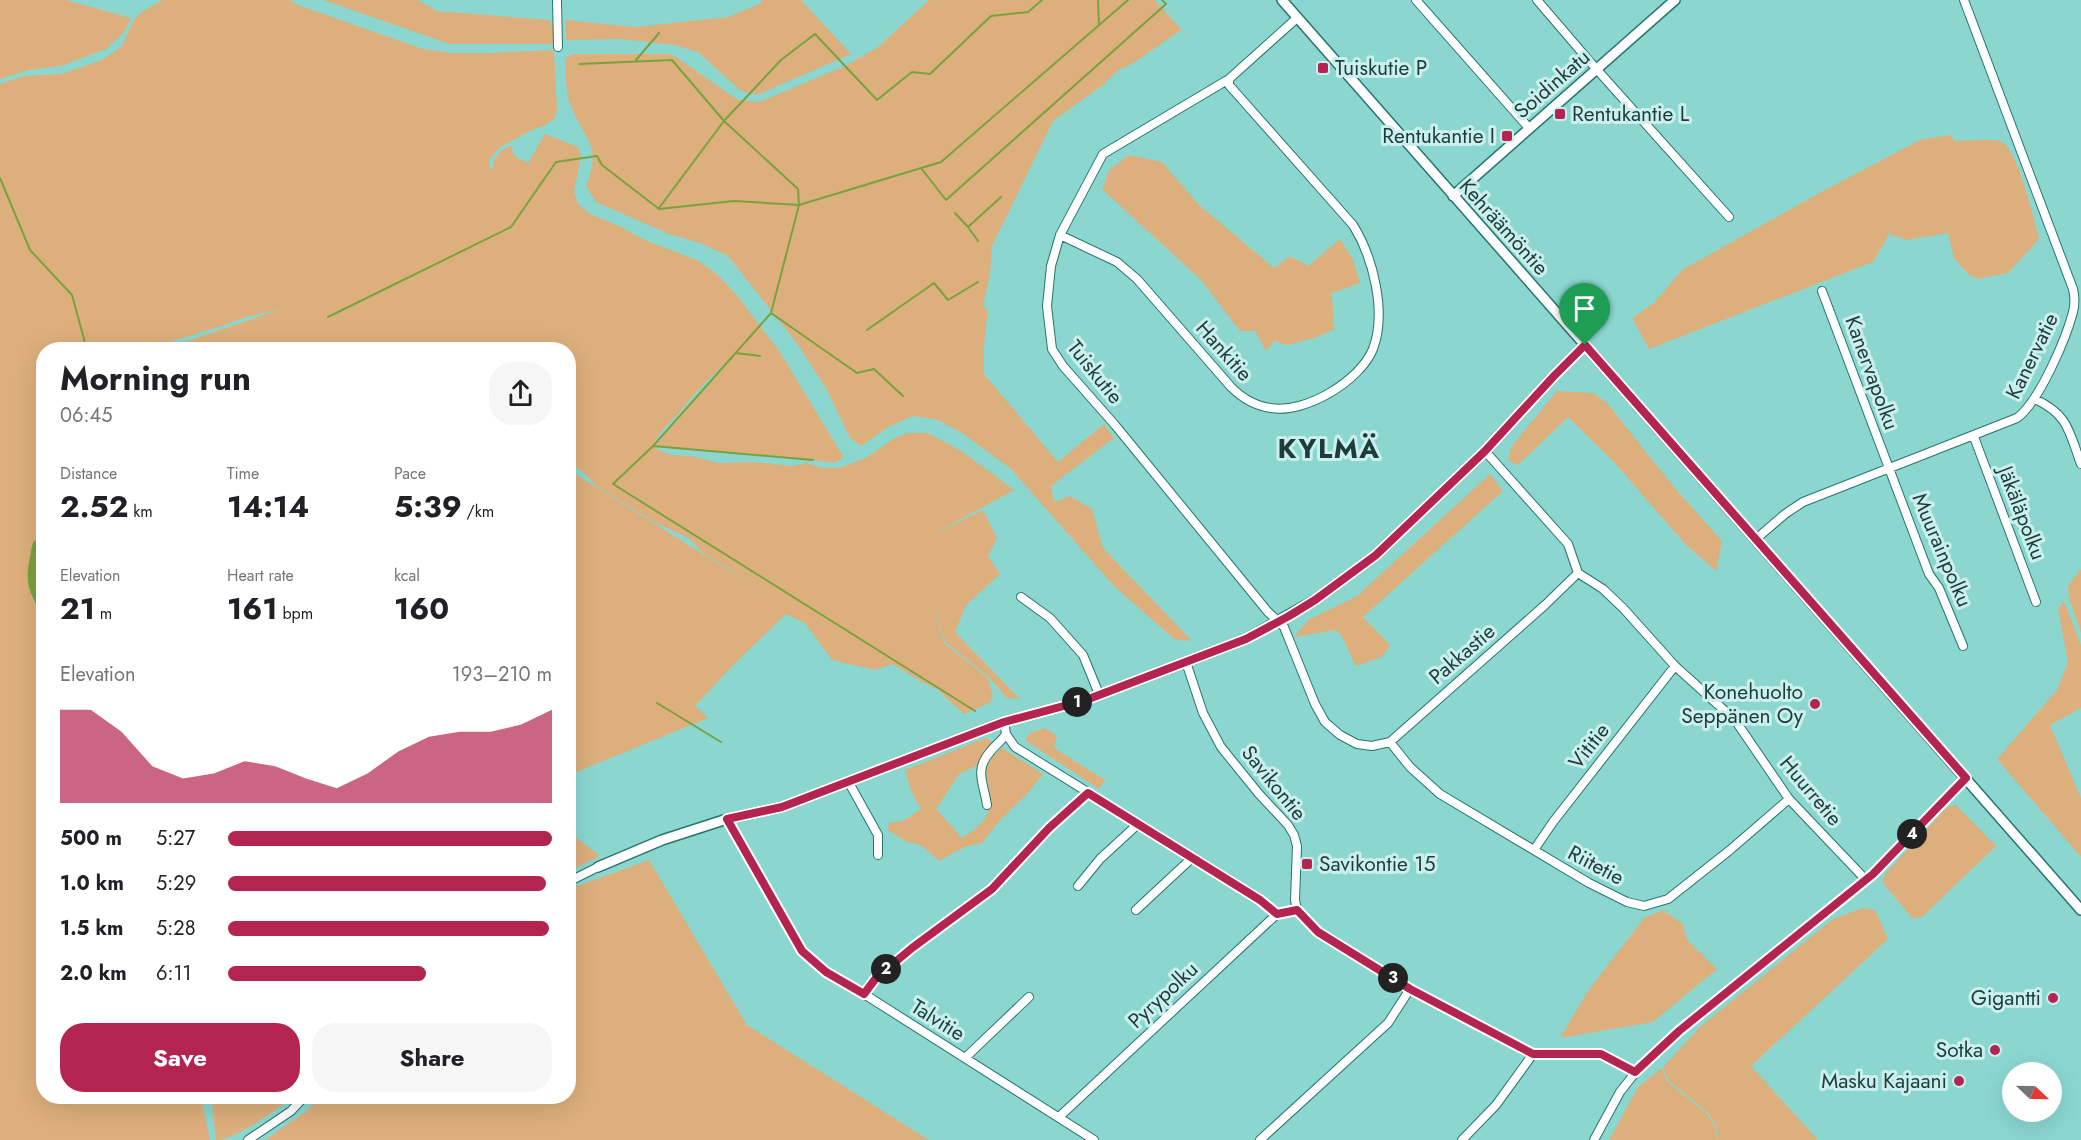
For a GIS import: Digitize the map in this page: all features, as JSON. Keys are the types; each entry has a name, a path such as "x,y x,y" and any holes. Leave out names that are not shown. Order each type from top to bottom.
{"street":[{"path":"557,0 558,47"},
{"name":"Kehräämöntie","path":"1282,0 2081,910"},
{"path":"1416,0 1529,128"},
{"path":"1537,0 1729,217"},
{"name":"Soidinkatu","path":"1453,196 1675,0"},
{"name":"Kanervatie","path":"1756,539 1803,502 1974,437 2017,418 2035,399 2070,321 2075,298 1964,0"},
{"name":"Tuiskutie","path":"1277,622 1115,425 1063,366 1052,349 1047,306 1051,266 1060,235 1103,154 1229,79 1297,18"},
{"name":"Hankitie","path":"1060,235 1117,262 1137,279 1231,387 1241,397 1256,405 1273,409 1305,404 1338,388 1358,372 1373,349 1377,337 1378,314 1374,275 1364,242 1353,225 1229,85 1229,79"},
{"name":"Kanervapolku","path":"1822,291 1888,469"},
{"path":"576,878 662,840 727,819 782,807 1004,722 1100,694 1246,639 1315,600 1376,555 1485,451 1585,345"},
{"path":"2035,399 2050,407 2061,417 2081,464"},
{"name":"Jäkäläpolku","path":"1974,437 2036,602"},
{"path":"1485,451 1568,544 1578,573"},
{"name":"Muurainpolku","path":"1888,469 1929,574 1940,588 1963,646"},
{"name":"Huurretie","path":"1578,573 1603,589 1675,666 1735,720 1789,800 1866,880"},
{"name":"Pakkastie","path":"1390,742 1578,573"},
{"path":"1021,597 1050,618 1083,655 1100,694"},
{"path":"1277,622 1284,627 1315,704 1325,722 1340,735 1357,744 1372,746 1390,742"},
{"name":"Savikontie","path":"1186,663 1203,713 1221,747 1294,835 1297,846 1295,900 1297,910"},
{"name":"Vititie","path":"1534,850 1560,813 1675,666"},
{"path":"1004,722 1006,734 1015,747 1193,857 1260,900 1277,914 1297,910 1318,932 1410,989 1533,1054 1601,1054 1635,1072"},
{"path":"987,805 980,770 986,756 1006,734"},
{"name":"Riitetie","path":"1390,742 1426,783 1479,818 1615,897 1644,906 1668,899 1789,800"},
{"path":"1594,1140 1620,1092 1635,1072 1679,1031 1866,880 1966,778"},
{"path":"848,781 878,835 878,855"},
{"path":"864,994 876,978 998,884 1049,828 1088,793"},
{"name":"Talvitie","path":"727,819 802,951 826,972 1094,1140"},
{"path":"1078,886 1100,859 1138,824"},
{"path":"1136,910 1193,857"},
{"name":"Pyrypolku","path":"1059,1117 1277,914"},
{"path":"1260,1140 1388,1023 1410,989"},
{"path":"965,1058 1029,997"},
{"path":"1462,1140 1496,1104 1533,1054"},
{"path":"248,1140 291,1111 298,1104"}],"shaded area":[{"path":"0,0 66,0 131,18 124,32 106,49 61,66 29,70 0,79"},
{"path":"162,0 290,0 298,5 420,48 450,53 554,50 557,110 555,118 546,125 500,147 489,160 490,168 494,169 493,161 502,150 512,145 513,155 528,163 545,134 578,147 581,156 574,192 578,204 590,214 647,241 697,260 717,274 736,294 780,352 844,458 833,463 655,446 731,358 664,428 653,446 672,455 691,456 719,463 754,462 793,466 806,463 824,468 839,468 866,458 893,439 907,433 928,433 963,452 1014,490 930,536 983,510 997,538 988,556 1000,574 966,605 955,632 1020,699 1007,698 989,677 945,642 937,617 927,609 937,618 944,643 988,678 993,697 989,703 964,714 939,690 893,664 875,670 832,660 805,623 786,614 733,665 695,706 708,718 576,772 576,474 773,598 699,550 688,538 654,522 596,486 576,467 576,342 185,342 281,309 243,318 169,342 36,342 36,540 33,542 31,597 36,604 36,1104 202,1104 210,1140 0,1140 0,84 24,76 61,74 102,60 121,47 134,20 140,13"},
{"path":"323,0 418,0 437,11 549,20 555,31 557,44 450,44"},
{"path":"763,0 801,0 851,54 757,95 741,91 698,52 675,45 620,39 566,40 565,20 636,27 728,17 759,4"},
{"path":"929,0 1155,0 1190,39 1181,30 1132,64 1118,70 1104,84 1053,121 992,246 990,275 984,301 984,307 988,310 984,345 984,374 1058,462 1104,424 1114,438 1051,486 1054,502 1070,496 1092,509 1103,548 1192,641 1174,639 1114,586 1010,468 962,433 938,420 913,416 890,426 861,446 850,438 826,388 796,342 728,256 700,243 669,234 596,202 586,186 593,159 592,149 569,100 565,58 573,54 669,54 738,100 759,102 845,66 878,47"},
{"path":"1951,135 1954,141 2000,141 2007,146 2019,170 2039,239 2008,273 1978,279 1969,275 1954,258 1948,233 1907,240 1891,235 1891,231 1873,262 1649,349 1632,318 1654,303 1682,270 1922,139"},
{"path":"1129,155 1162,162 1199,205 1274,268 1290,256 1308,266 1340,239 1353,259 1360,283 1332,293 1334,330 1287,345 1274,341 1266,351 1255,331 1240,331 1201,280 1102,189 1109,170"},
{"path":"1557,391 1593,393 1607,403 1673,486 1722,541 1716,571 1687,546 1613,461 1568,417 1518,465 1508,460 1511,447"},
{"path":"1490,474 1503,491 1363,617 1390,645 1382,657 1356,666 1341,635 1336,630 1294,637 1308,620 1357,596"},
{"path":"36,540 36,603 28,580 33,542"},
{"path":"2081,569 2081,633 2069,598 2068,586"},
{"path":"2064,601 2081,645 2081,708 2050,725 2081,798 2081,857 1997,759 2057,690 2068,662 2058,609"},
{"path":"1045,728 1057,736 1054,748 1105,780 1099,789 1025,740 1030,733"},
{"path":"986,738 993,743 976,766 959,774 936,809 962,838 973,831 986,817 989,810 990,793 985,770 993,756 1002,748 1043,774 982,843 964,847 939,861 922,846 905,841 888,830 889,823 903,821 921,809 911,791 905,770"},
{"path":"1956,805 1996,846 1922,917 1913,919 1883,883 1885,874 1947,807"},
{"path":"576,837 600,856 576,868"},
{"path":"649,860 747,1025 929,1140 265,1140 313,1104 576,1104 576,886"},
{"path":"1863,908 1875,910 1888,939 1751,1066 1818,1140 1718,1140 1716,1126 1708,1113 1668,1080 1663,1067 1701,1026 1833,919"},
{"path":"1663,910 1683,924 1687,940 1717,969 1653,1022 1560,1038 1588,991 1644,918"},
{"path":"1662,1068 1667,1081 1707,1114 1715,1127 1717,1140 1609,1140 1638,1087"},
{"path":"213,1104 283,1104 245,1130 216,1140"}],"waterway":[{"path":"659,208 724,121 781,60 815,34 877,100 912,72 930,74 991,16 1028,12 1042,0"},
{"path":"1098,0 1099,25"},
{"path":"328,317 511,227 556,162 597,156 602,165 659,209 734,201 799,205 941,162 1128,0"},
{"path":"921,168 946,200 1166,4 1162,0"},
{"path":"636,60 659,33"},
{"path":"579,64 672,60 724,121 798,189 799,205 771,313 857,373 874,369 903,396"},
{"path":"0,178 30,250 72,295 85,342"},
{"path":"978,241 968,227 1001,197"},
{"path":"955,213 968,227"},
{"path":"867,330 934,283 948,300 978,282"},
{"path":"771,313 653,446 813,460"},
{"path":"736,353 760,356"},
{"path":"653,446 613,484 975,711"},
{"path":"657,703 721,742"}],"place":[{"name":"Tuiskutie P","path":"1323,68"},
{"name":"Rentukantie L","path":"1560,114"},
{"name":"Rentukantie I","path":"1507,136"},
{"name":"Konehuolto Seppänen Oy","path":"1815,704"},
{"name":"Savikontie 15","path":"1307,864"},
{"name":"Gigantti","path":"2053,998"},
{"name":"Sotka","path":"1995,1050"},
{"name":"Masku Kajaani","path":"1959,1081"}],"district":[{"name":"KYLMÄ","path":"1329,449"}],"route":[{"path":"1585,345 1966,778 1873,874 1679,1031 1635,1072 1601,1054 1533,1054 1410,989 1318,932 1297,910 1277,914 1260,900 1088,793 1049,828 1003,880 912,948 876,978 864,994 826,972 802,951 727,819 782,807 1004,722 1086,700 1246,639 1289,616 1340,583 1411,524 1485,451 1585,345"}]}
